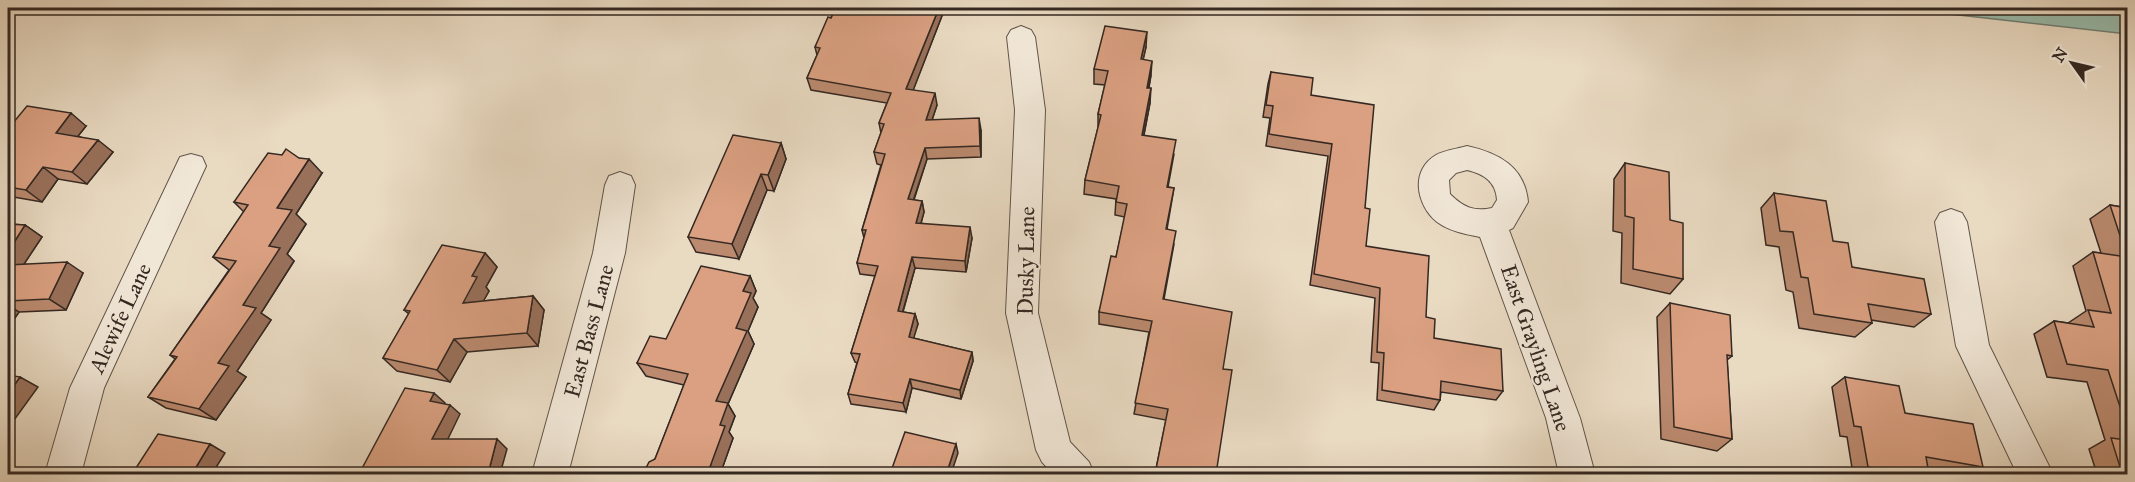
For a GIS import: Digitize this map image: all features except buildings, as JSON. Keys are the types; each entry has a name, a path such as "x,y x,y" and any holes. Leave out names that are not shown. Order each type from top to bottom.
{"street":[{"name":"Dusky Lane","path":"1021,37 1030,110 1022,313 1054,450 1076,474"},
{"name":"Alewife Lane","path":"63,474 87,388 190,166"},
{"name":"East Bass Lane","path":"550,474 609,253 620,185"},
{"path":"1951,222 1973,346 2035,474"},
{"name":"East Grayling Lane","path":"1491,224 1563,418 1577,474"}],"shaded area":[{"path":"1896,8 2127,8 2127,34"}]}
